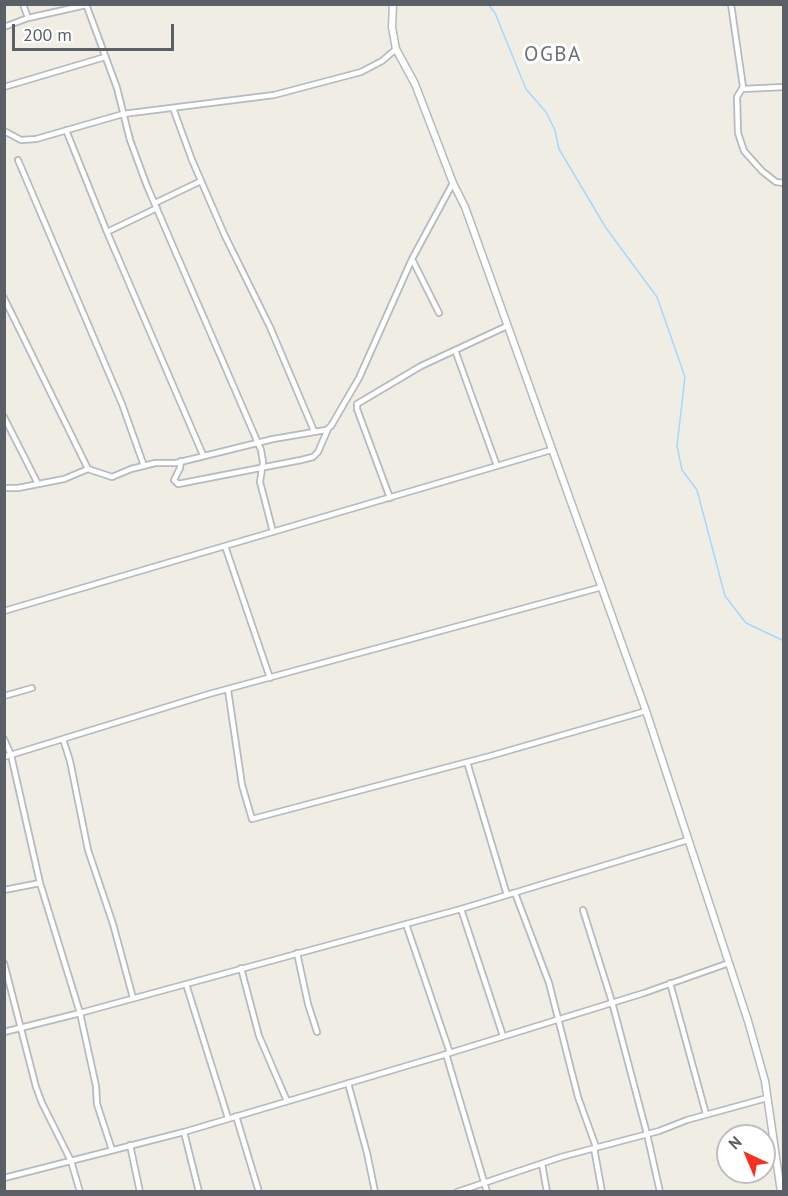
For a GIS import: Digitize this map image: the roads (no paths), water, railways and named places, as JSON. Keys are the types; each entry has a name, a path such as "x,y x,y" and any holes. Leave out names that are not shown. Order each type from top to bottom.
{"street":[{"path":"23,4 28,18"},
{"path":"393,4 392,27 396,49 414,84 453,183 465,207 646,711 748,1021 767,1098 781,1190 772,1191"},
{"path":"731,4 743,87 737,97 738,133 744,151 762,171 776,182 783,183"},
{"path":"4,27 28,18 86,5 117,87 130,140 261,450 263,469 260,482 273,532"},
{"path":"4,131 21,140 36,139 123,114 274,95 343,79 372,68 396,49"},
{"path":"4,87 105,57"},
{"path":"742,89 783,87"},
{"path":"173,108 225,236 270,327 314,431"},
{"path":"66,130 107,232 203,455"},
{"path":"18,160 122,404 144,466"},
{"path":"107,232 201,181"},
{"path":"181,461 174,480 178,484 312,458 322,446 328,429 358,378 412,259 453,183"},
{"path":"412,259 439,313"},
{"path":"4,298 88,469"},
{"path":"390,498 357,404 421,366 507,326"},
{"path":"455,350 497,466"},
{"path":"4,417 38,484"},
{"path":"4,488 64,479 88,469 112,477 144,466 181,461 328,429"},
{"path":"4,611 552,450"},
{"path":"225,546 270,678"},
{"path":"4,757 209,694 602,587"},
{"path":"4,696 32,688"},
{"path":"228,690 242,785 252,819 467,762 646,711"},
{"path":"4,739 12,755 40,883 80,1013 96,1086 97,1104 112,1150"},
{"path":"63,739 88,850 113,924 133,998"},
{"path":"467,762 507,895"},
{"path":"4,1032 460,909 688,840"},
{"path":"4,890 40,883"},
{"path":"514,893 549,983 578,1097 595,1147 602,1191"},
{"path":"460,909 503,1036"},
{"path":"583,910 612,1002 648,1134 660,1191"},
{"path":"406,924 448,1053 487,1191"},
{"path":"297,953 308,1004 317,1032"},
{"path":"4,963 42,1103 71,1161 80,1191"},
{"path":"4,1170 6,1177 184,1132 503,1036 729,963"},
{"path":"241,968 259,1036 286,1101"},
{"path":"670,983 706,1114"},
{"path":"186,984 228,1118"},
{"path":"348,1083 375,1191"},
{"path":"457,1191 485,1184 595,1147 648,1134 706,1114 767,1098"},
{"path":"236,1116 259,1191"},
{"path":"184,1132 199,1191"},
{"path":"130,1145 140,1191"},
{"path":"542,1164 547,1191"}],"waterway":[{"path":"488,4 495,13 526,89 546,112 555,130 559,149 606,228 657,297 685,377 677,446 682,470 697,490 725,596 746,623 784,641"}],"district":[{"name":"OGBA","path":"553,55"}]}
